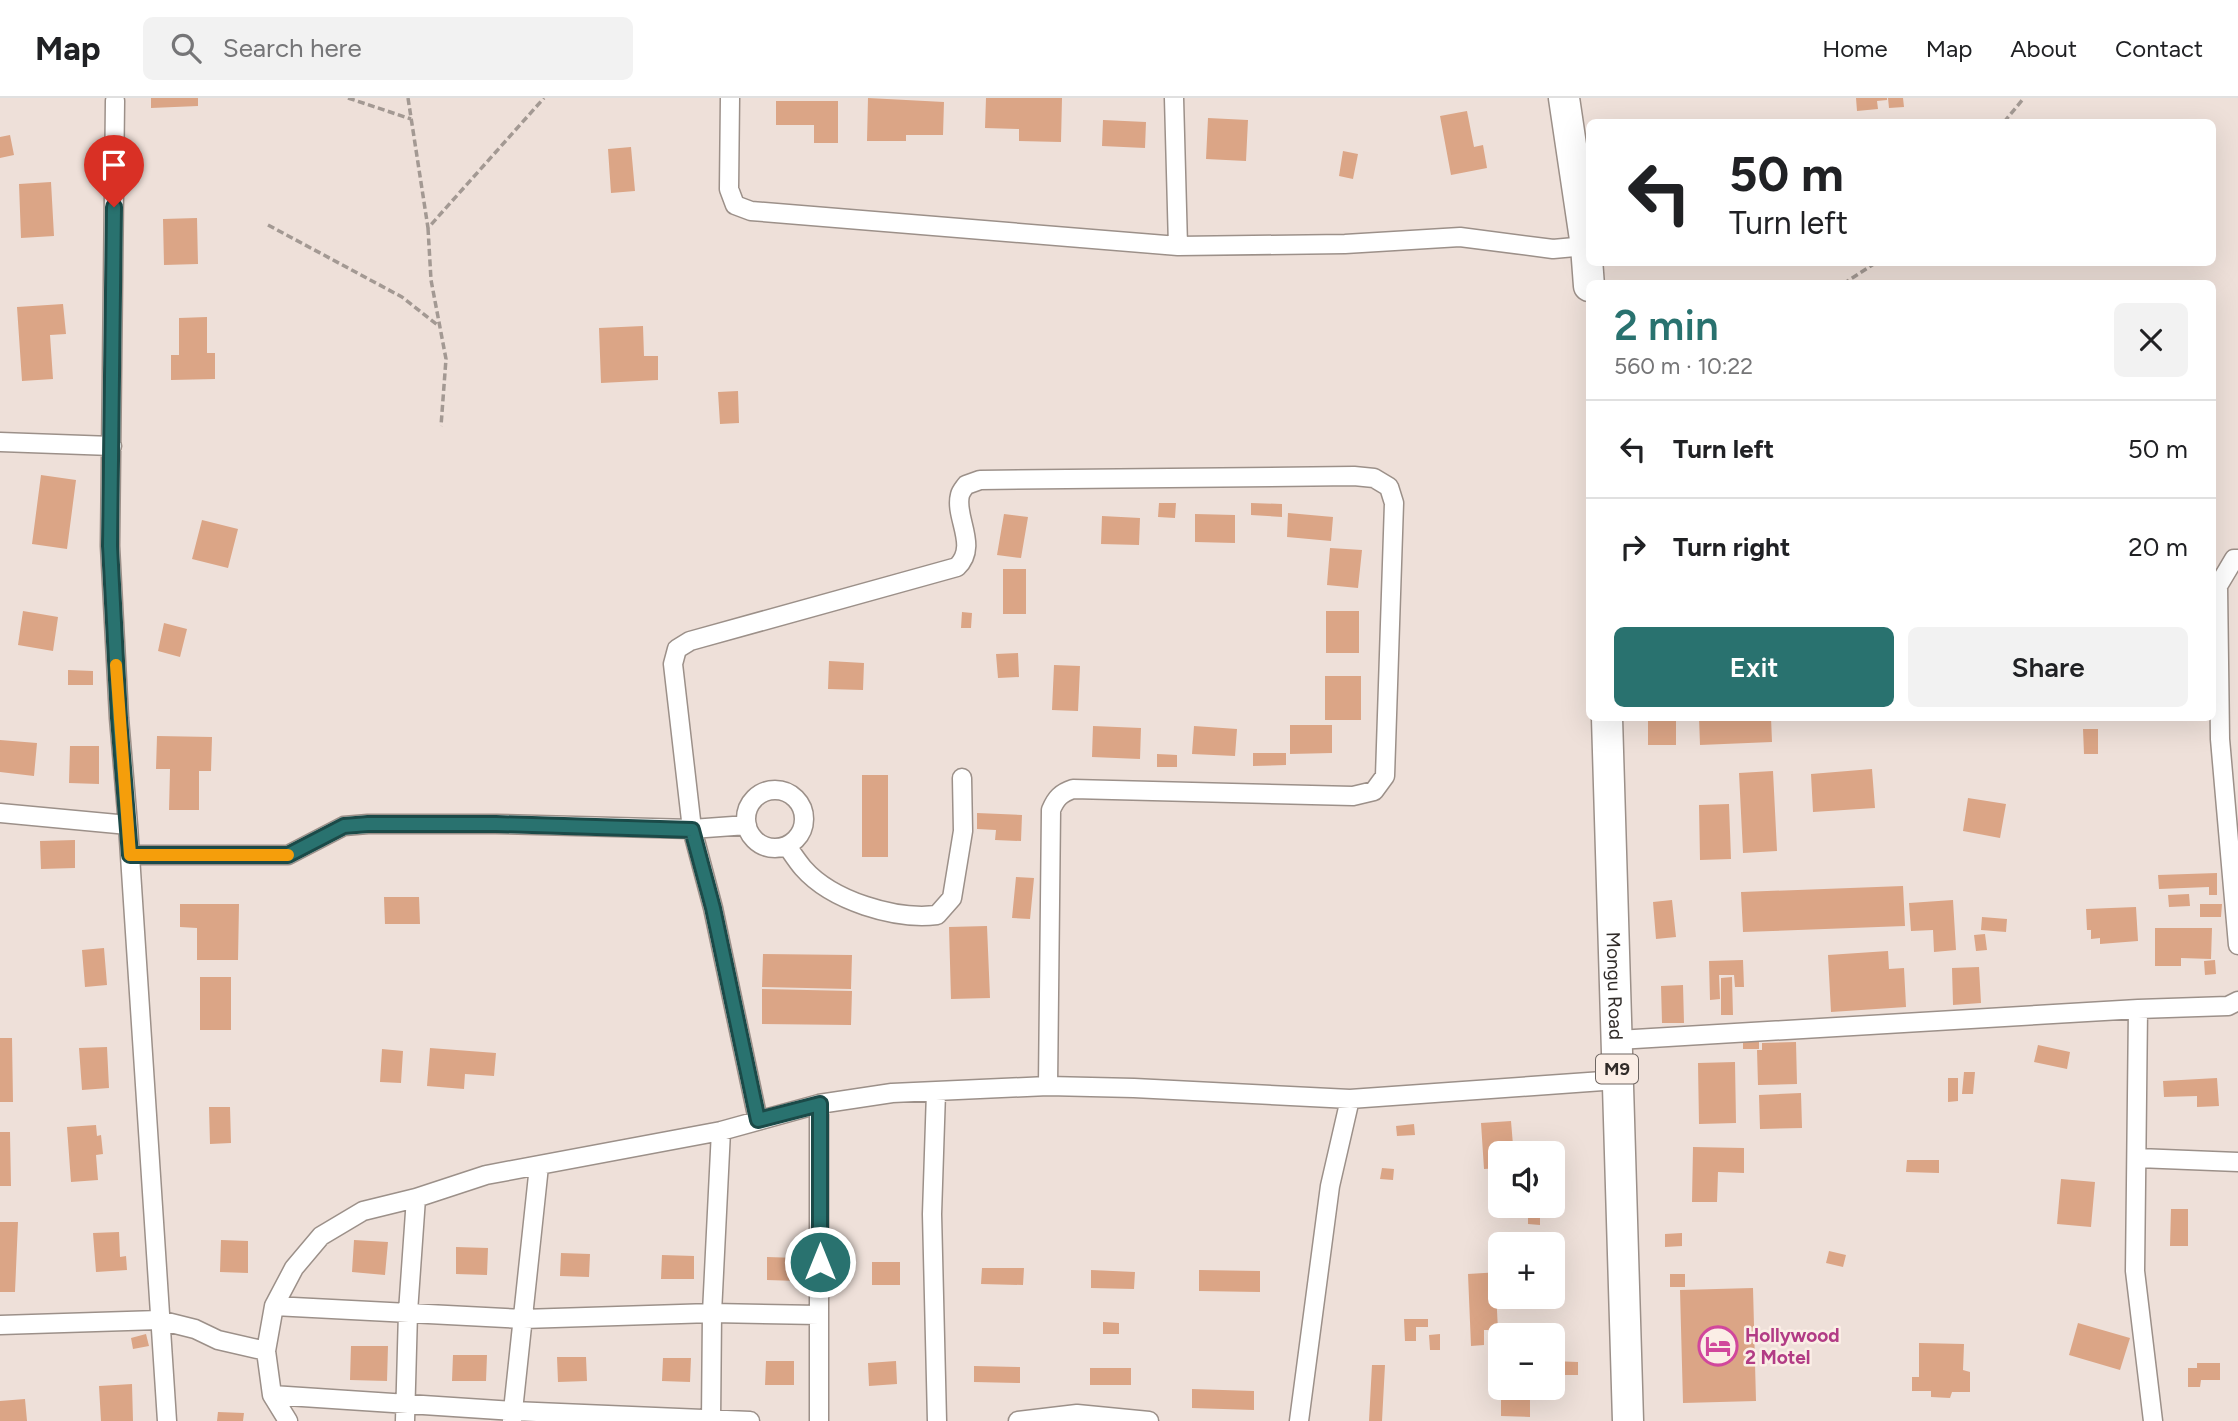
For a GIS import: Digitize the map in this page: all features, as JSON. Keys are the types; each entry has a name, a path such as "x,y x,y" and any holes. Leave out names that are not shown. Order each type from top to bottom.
{"main road":[{"path":"1564,98 1586,246"},
{"name":"Mongu Road","path":"1607,721 1628,1421"}],"street":[{"path":"730,98 729,189 735,205 751,211 1178,246 1345,244 1460,237 1553,248 1586,246"},
{"path":"1174,98 1178,246"},
{"path":"115,100 110,546 119,718 167,1421"},
{"path":"0,442 112,446"},
{"path":"758,1120 713,908 692,830 673,664 677,649 690,641 957,566 965,559 966,549 960,495 966,485 980,480 1354,476 1374,478 1389,487 1394,503 1385,776 1374,791 1353,796 1073,789 1056,799 1051,810 1048,1086"},
{"path":"2238,559 2234,559 2218,586 2220,739 2238,944"},
{"path":"2220,739 2238,732"},
{"path":"787,846 804,870 829,890 891,914 917,917 937,915 952,898 963,831 962,778"},
{"path":"772,790 783,791 794,797 801,806 804,817 803,829 797,839 787,846 774,848 762,845 752,836 747,825 747,813 752,802 761,794 772,790"},
{"path":"0,813 128,825"},
{"path":"130,855 288,855 344,826 368,824 496,824 692,830 747,825"},
{"path":"1618,1040 2228,1006 2238,1001"},
{"path":"2138,1009 2136,1271 2153,1421"},
{"path":"288,1421 272,1395 266,1351 274,1306 294,1268 321,1236 363,1211 416,1198 485,1175 721,1131 820,1104 892,1093 1048,1086 1350,1099 1617,1080"},
{"path":"936,1092 932,1214 937,1421"},
{"path":"1298,1421 1330,1186 1350,1099"},
{"path":"819,1421 820,1104"},
{"path":"711,1421 712,1313 721,1131"},
{"path":"2138,1157 2238,1162"},
{"path":"512,1416 539,1166"},
{"path":"405,1413 408,1312 416,1198"},
{"path":"274,1306 523,1319 712,1313 820,1315"},
{"path":"0,1325 159,1320 195,1329 218,1340 266,1351"},
{"path":"272,1395 405,1413 750,1421"},
{"path":"1018,1421 1077,1414 1149,1421"}],"path":[{"path":"348,98 411,119"},
{"path":"408,98 428,228 431,280 446,359 441,426"},
{"path":"428,228 544,98"},
{"path":"2006,119 2024,98"},
{"path":"268,225 402,297 440,327"},
{"path":"1849,280 1871,266"}],"building":[{"path":"151,98 198,98 198,106 151,108"},
{"path":"868,98 944,102 943,135 906,135 906,141 867,141"},
{"path":"986,98 1062,98 1061,142 1019,141 1019,129 985,128"},
{"path":"1856,98 1887,100 1877,101 1878,109 1857,111"},
{"path":"1888,98 1903,98 1904,107 1889,108"},
{"path":"776,101 838,101 838,143 814,143 814,125 776,125"},
{"path":"1467,111 1474,147 1483,145 1487,168 1451,175 1440,116"},
{"path":"1208,118 1248,120 1246,161 1206,159"},
{"path":"1103,120 1146,122 1145,148 1102,146"},
{"path":"10,135 14,155 0,158 0,137"},
{"path":"631,147 635,191 611,193 608,149"},
{"path":"1343,151 1358,154 1353,179 1339,176"},
{"path":"51,182 54,236 21,238 19,184"},
{"path":"197,218 198,264 164,265 163,219"},
{"path":"63,304 66,334 50,335 53,379 22,381 17,307"},
{"path":"207,317 207,353 215,353 215,379 171,380 171,355 179,355 179,318"},
{"path":"643,326 644,356 658,356 658,380 601,383 599,328"},
{"path":"738,391 739,423 720,424 718,392"},
{"path":"41,475 76,480 67,549 32,544"},
{"path":"1159,503 1176,503 1175,518 1158,517"},
{"path":"1251,503 1282,504 1282,517 1251,515"},
{"path":"1288,513 1333,517 1331,541 1287,537"},
{"path":"1004,514 1028,517 1021,558 997,555"},
{"path":"1195,514 1235,515 1235,543 1195,542"},
{"path":"1102,516 1140,518 1139,545 1101,544"},
{"path":"202,520 238,529 228,568 192,559"},
{"path":"1330,548 1362,550 1358,588 1327,585"},
{"path":"1003,569 1026,569 1026,614 1003,614"},
{"path":"23,611 58,617 53,651 18,645"},
{"path":"1326,611 1359,611 1359,653 1326,653"},
{"path":"962,612 972,613 971,628 961,628"},
{"path":"164,623 187,629 180,657 158,651"},
{"path":"1018,653 1019,677 998,678 996,654"},
{"path":"829,661 864,663 863,690 828,689"},
{"path":"1054,665 1080,666 1078,711 1052,710"},
{"path":"68,670 93,671 93,685 68,685"},
{"path":"1325,676 1361,676 1361,720 1325,720"},
{"path":"1648,721 1676,721 1676,745 1648,745"},
{"path":"1699,721 1771,721 1772,742 1700,745"},
{"path":"1290,725 1332,725 1332,753 1290,754"},
{"path":"1093,726 1141,728 1140,759 1092,757"},
{"path":"1194,726 1237,729 1235,756 1192,754"},
{"path":"2083,729 2098,729 2098,754 2084,754"},
{"path":"157,736 212,737 211,771 199,771 199,810 169,810 170,769 156,769"},
{"path":"0,740 37,743 34,776 0,772"},
{"path":"70,746 99,746 99,784 69,783"},
{"path":"1253,753 1286,753 1286,765 1253,766"},
{"path":"1157,754 1177,755 1177,767 1157,767"},
{"path":"1872,769 1875,808 1813,812 1811,774"},
{"path":"1773,771 1777,851 1743,853 1739,773"},
{"path":"862,775 888,775 888,857 862,857"},
{"path":"1968,798 2006,804 2000,838 1963,831"},
{"path":"1729,804 1731,859 1700,860 1699,805"},
{"path":"977,813 1022,815 1021,841 995,840 996,830 977,829"},
{"path":"75,840 75,868 41,869 40,841"},
{"path":"2217,873 2217,895 2209,895 2209,887 2159,889 2158,875"},
{"path":"1016,877 1034,878 1030,919 1012,918"},
{"path":"1903,886 1905,926 1743,932 1741,892"},
{"path":"2189,894 2190,906 2169,907 2168,895"},
{"path":"384,897 419,897 420,924 385,924"},
{"path":"1672,900 1676,937 1656,939 1653,902"},
{"path":"1953,900 1956,950 1934,952 1933,930 1911,931 1909,903"},
{"path":"180,904 239,904 238,960 197,960 197,928 180,927"},
{"path":"2200,904 2222,904 2221,917 2200,917"},
{"path":"2136,907 2138,941 2100,944 2100,938 2091,939 2091,930 2087,930 2086,909"},
{"path":"1982,917 2007,919 2006,932 1981,930"},
{"path":"987,926 990,998 951,999 949,927"},
{"path":"2155,928 2212,928 2211,959 2181,958 2181,966 2155,966"},
{"path":"1985,934 1987,950 1976,951 1974,935"},
{"path":"104,948 107,985 85,987 82,950"},
{"path":"1888,951 1889,969 1904,968 1906,1007 1831,1012 1828,955"},
{"path":"763,954 852,955 851,989 762,987"},
{"path":"1743,960 1744,987 1735,987 1734,975 1719,975 1720,999 1710,1000 1709,961"},
{"path":"2215,960 2216,974 2205,975 2204,961"},
{"path":"1979,967 1981,1003 1953,1005 1952,968"},
{"path":"200,977 231,977 231,1030 200,1030"},
{"path":"1732,977 1733,1015 1721,1015 1721,978"},
{"path":"1683,985 1684,1023 1662,1023 1661,986"},
{"path":"762,989 852,991 851,1025 762,1024"},
{"path":"0,1038 12,1038 13,1102 0,1102"},
{"path":"1743,1039 1759,1039 1759,1049 1743,1049"},
{"path":"1796,1042 1797,1084 1758,1085 1757,1050 1762,1050 1762,1043"},
{"path":"2038,1045 2070,1052 2067,1069 2034,1062"},
{"path":"107,1047 109,1088 82,1090 79,1048"},
{"path":"430,1048 496,1053 494,1076 465,1074 464,1089 427,1086"},
{"path":"382,1049 403,1051 401,1083 380,1082"},
{"path":"1735,1062 1736,1123 1699,1124 1698,1063"},
{"path":"1964,1072 1975,1072 1973,1094 1962,1094"},
{"path":"1948,1078 1958,1078 1958,1101 1948,1102"},
{"path":"2217,1078 2219,1106 2197,1107 2197,1096 2164,1097 2163,1081"},
{"path":"1801,1093 1802,1128 1760,1129 1759,1095"},
{"path":"209,1107 230,1107 231,1143 210,1144"},
{"path":"1511,1121 1513,1141 1488,1141 1488,1169 1484,1169 1481,1123"},
{"path":"1414,1124 1415,1135 1397,1136 1396,1126"},
{"path":"96,1125 97,1136 101,1135 103,1154 96,1155 98,1180 71,1182 67,1127"},
{"path":"0,1132 10,1132 11,1186 0,1186"},
{"path":"1693,1147 1744,1148 1744,1173 1718,1172 1717,1202 1692,1202"},
{"path":"1907,1160 1939,1160 1939,1173 1906,1172"},
{"path":"1382,1168 1394,1169 1393,1180 1380,1179"},
{"path":"2061,1179 2095,1182 2091,1227 2057,1224"},
{"path":"2171,1209 2188,1209 2188,1246 2170,1246"},
{"path":"1528,1218 1540,1218 1540,1225 1528,1224"},
{"path":"0,1222 18,1222 15,1292 0,1292"},
{"path":"119,1232 120,1257 126,1256 127,1270 96,1272 93,1233"},
{"path":"1682,1233 1682,1246 1665,1247 1665,1234"},
{"path":"221,1240 248,1241 248,1273 220,1272"},
{"path":"354,1240 388,1242 385,1275 352,1272"},
{"path":"456,1247 488,1248 487,1275 456,1274"},
{"path":"1829,1251 1846,1255 1843,1267 1826,1263"},
{"path":"561,1253 590,1254 589,1277 560,1276"},
{"path":"662,1255 694,1256 694,1279 661,1279"},
{"path":"767,1257 798,1258 797,1281 767,1280"},
{"path":"872,1262 900,1262 900,1285 872,1285"},
{"path":"982,1268 1024,1268 1023,1285 981,1284"},
{"path":"1091,1270 1135,1272 1134,1289 1091,1288"},
{"path":"1199,1270 1260,1271 1260,1292 1199,1291"},
{"path":"1488,1273 1488,1309 1497,1309 1498,1323 1488,1323 1488,1330 1484,1330 1484,1345 1471,1346 1468,1274"},
{"path":"1670,1274 1685,1274 1685,1287 1670,1287"},
{"path":"1753,1288 1756,1401 1683,1403 1680,1290"},
{"path":"1404,1319 1428,1319 1428,1327 1416,1327 1416,1341 1405,1341"},
{"path":"1103,1322 1119,1323 1119,1334 1103,1334"},
{"path":"2078,1323 2130,1338 2120,1370 2069,1355"},
{"path":"146,1334 149,1346 133,1349 131,1338"},
{"path":"1440,1334 1440,1350 1430,1350 1429,1335"},
{"path":"1919,1343 1964,1344 1963,1370 1970,1372 1970,1392 1952,1392 1950,1398 1931,1397 1931,1391 1912,1391 1912,1377 1919,1377"},
{"path":"351,1346 388,1346 387,1381 350,1380"},
{"path":"453,1355 487,1355 486,1381 452,1381"},
{"path":"557,1357 586,1357 587,1381 558,1382"},
{"path":"663,1358 691,1358 690,1382 662,1381"},
{"path":"766,1361 794,1361 794,1385 765,1385"},
{"path":"896,1361 897,1384 869,1386 868,1363"},
{"path":"1565,1362 1578,1362 1578,1375 1565,1375"},
{"path":"2197,1363 2220,1363 2220,1380 2201,1380 2200,1387 2188,1387 2188,1368 2197,1368"},
{"path":"1372,1365 1385,1365 1382,1421 1369,1421"},
{"path":"974,1366 1020,1367 1020,1383 974,1382"},
{"path":"1090,1368 1131,1368 1131,1385 1090,1385"},
{"path":"132,1384 133,1421 101,1421 99,1386"},
{"path":"1192,1389 1254,1391 1254,1410 1192,1408"},
{"path":"25,1399 27,1421 0,1421 0,1401"},
{"path":"1501,1400 1530,1400 1530,1417 1501,1416"},
{"path":"218,1412 244,1413 243,1421 217,1421"}],"slow traffic":[{"path":"116,665 130,855 288,855"}],"place":[{"name":"Hollywood 2 Motel","path":"1718,1346"}],"route":[{"path":"114,207 110,546 119,718 130,855 288,855 311,845 328,832 344,826 368,824 496,824 692,830 713,908 758,1120 820,1104 820,1262"}]}
